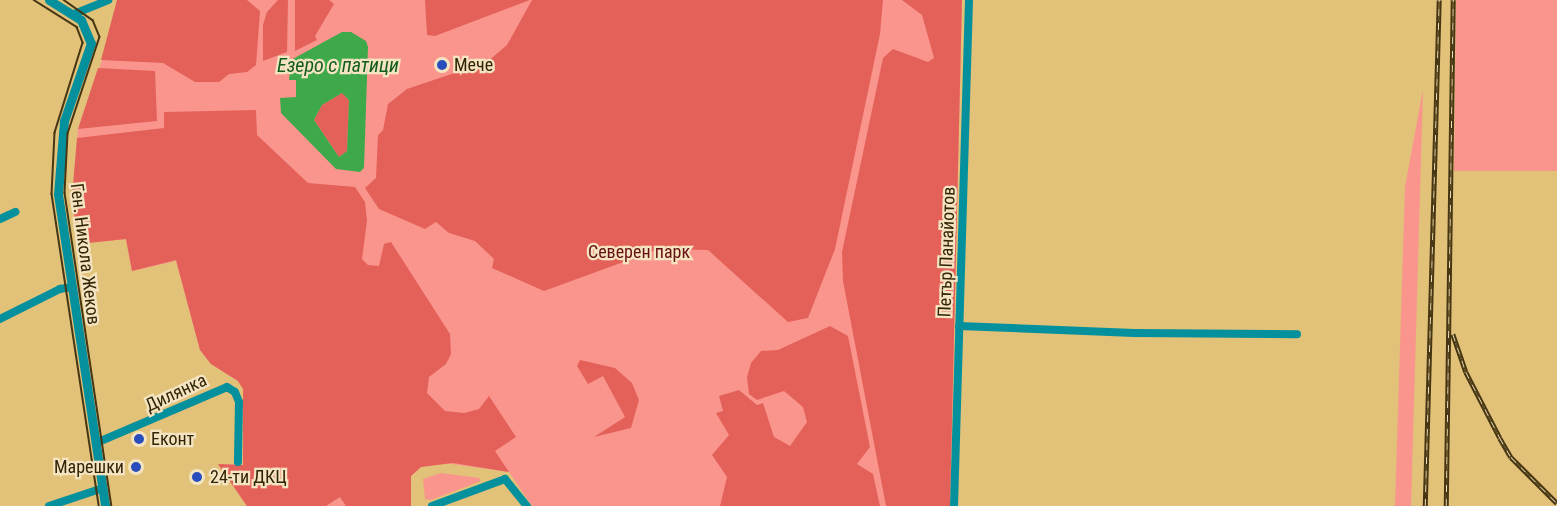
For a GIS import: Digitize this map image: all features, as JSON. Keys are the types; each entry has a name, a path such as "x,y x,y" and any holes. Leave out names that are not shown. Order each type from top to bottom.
{"street":[{"path":"49,0 74,14 108,0"},
{"name":"Петър Панайотов","path":"954,506 969,0"},
{"name":"Ген. Никола Жеков","path":"74,14 88,30 91,43 68,107 59,153 59,210 105,506"},
{"path":"0,219 15,212"},
{"path":"0,319 60,289 71,287"},
{"path":"959,326 1134,333 1297,334"},
{"name":"Дилянка","path":"96,443 227,387 236,392 239,402 238,462"},
{"path":"432,506 505,480 527,506"},
{"path":"49,506 103,488"}],"green space":[{"name":"Северен парк","path":"117,0 962,0 950,506 532,506 509,472 437,462 421,467 411,476 411,506 247,506 218,464 243,465 243,389 238,381 211,364 200,350 176,261 132,271 126,239 78,244 72,197 78,129 106,49"},
{"path":"117,0 247,0 260,11 256,65 247,72 229,74 219,82 195,82 163,63 101,60"},
{"path":"278,0 288,0 287,52 263,61 263,25 267,12"},
{"path":"295,0 329,0 334,4 315,36 317,40 295,51"},
{"path":"425,0 530,0 435,36 427,35"},
{"path":"532,0 883,0 880,34 835,249 808,318 788,322 708,250 659,249 544,291 492,268 494,259 475,241 449,233 436,222 425,229 379,209 365,188 376,178 378,135 383,130 388,104 407,89 487,62 507,45"},
{"path":"902,0 962,0 950,506 886,506 843,281 842,252 883,58 893,49 928,62 934,58 922,15"},
{"path":"1456,0 1557,0 1557,171 1454,171"},
{"path":"98,68 155,71 157,121 78,129"},
{"path":"1423,89 1411,506 1395,506 1405,187"},
{"path":"342,93 349,100 347,151 339,157 314,120 322,105"},
{"path":"256,110 257,135 308,183 355,187 365,202 367,221 362,259 368,265 379,266 384,244 391,242 450,334 451,354 446,364 429,377 427,393 445,411 464,413 479,409 489,396 516,437 495,451 509,472 453,463 421,467 411,476 411,506 346,506 340,497 326,506 247,506 218,464 243,465 243,389 238,381 211,364 200,350 176,260 132,271 126,239 78,244 72,197 77,138 164,128 164,112"},
{"path":"830,326 848,336 870,447 857,464 873,474 880,506 720,506 727,477 712,455 729,435 716,413 723,411 719,396 739,390 757,405 763,403 774,437 790,446 807,422 803,407 784,391 757,400 749,394 747,377 751,363 761,351 778,350"},
{"path":"580,360 615,368 632,383 639,400 631,428 594,437 625,417 603,376 588,384 577,366"},
{"path":"441,473 479,478 481,481 431,500 425,499 423,479"}],"water":[{"name":"Езеро с патици","path":"342,32 351,32 366,41 368,47 364,168 360,172 336,169 281,113 280,98 296,97 296,80 289,80 291,60","holes":["342,93 349,100 347,151 339,157 314,120 322,105"]}],"tram line":[{"path":"34,0 77,27 83,43 55,133 52,194 99,506"},
{"path":"64,0 93,20 100,37 68,134 65,193 112,506"}],"railway":[{"path":"1425,506 1439,0"},
{"path":"1446,506 1453,0"},
{"path":"1453,334 1466,372 1511,457 1557,503"}],"place":[{"name":"Мече","path":"442,65"},
{"name":"Еконт","path":"139,439"},
{"name":"Марешки","path":"136,467"},
{"name":"24-ти ДКЦ","path":"197,477"}]}
